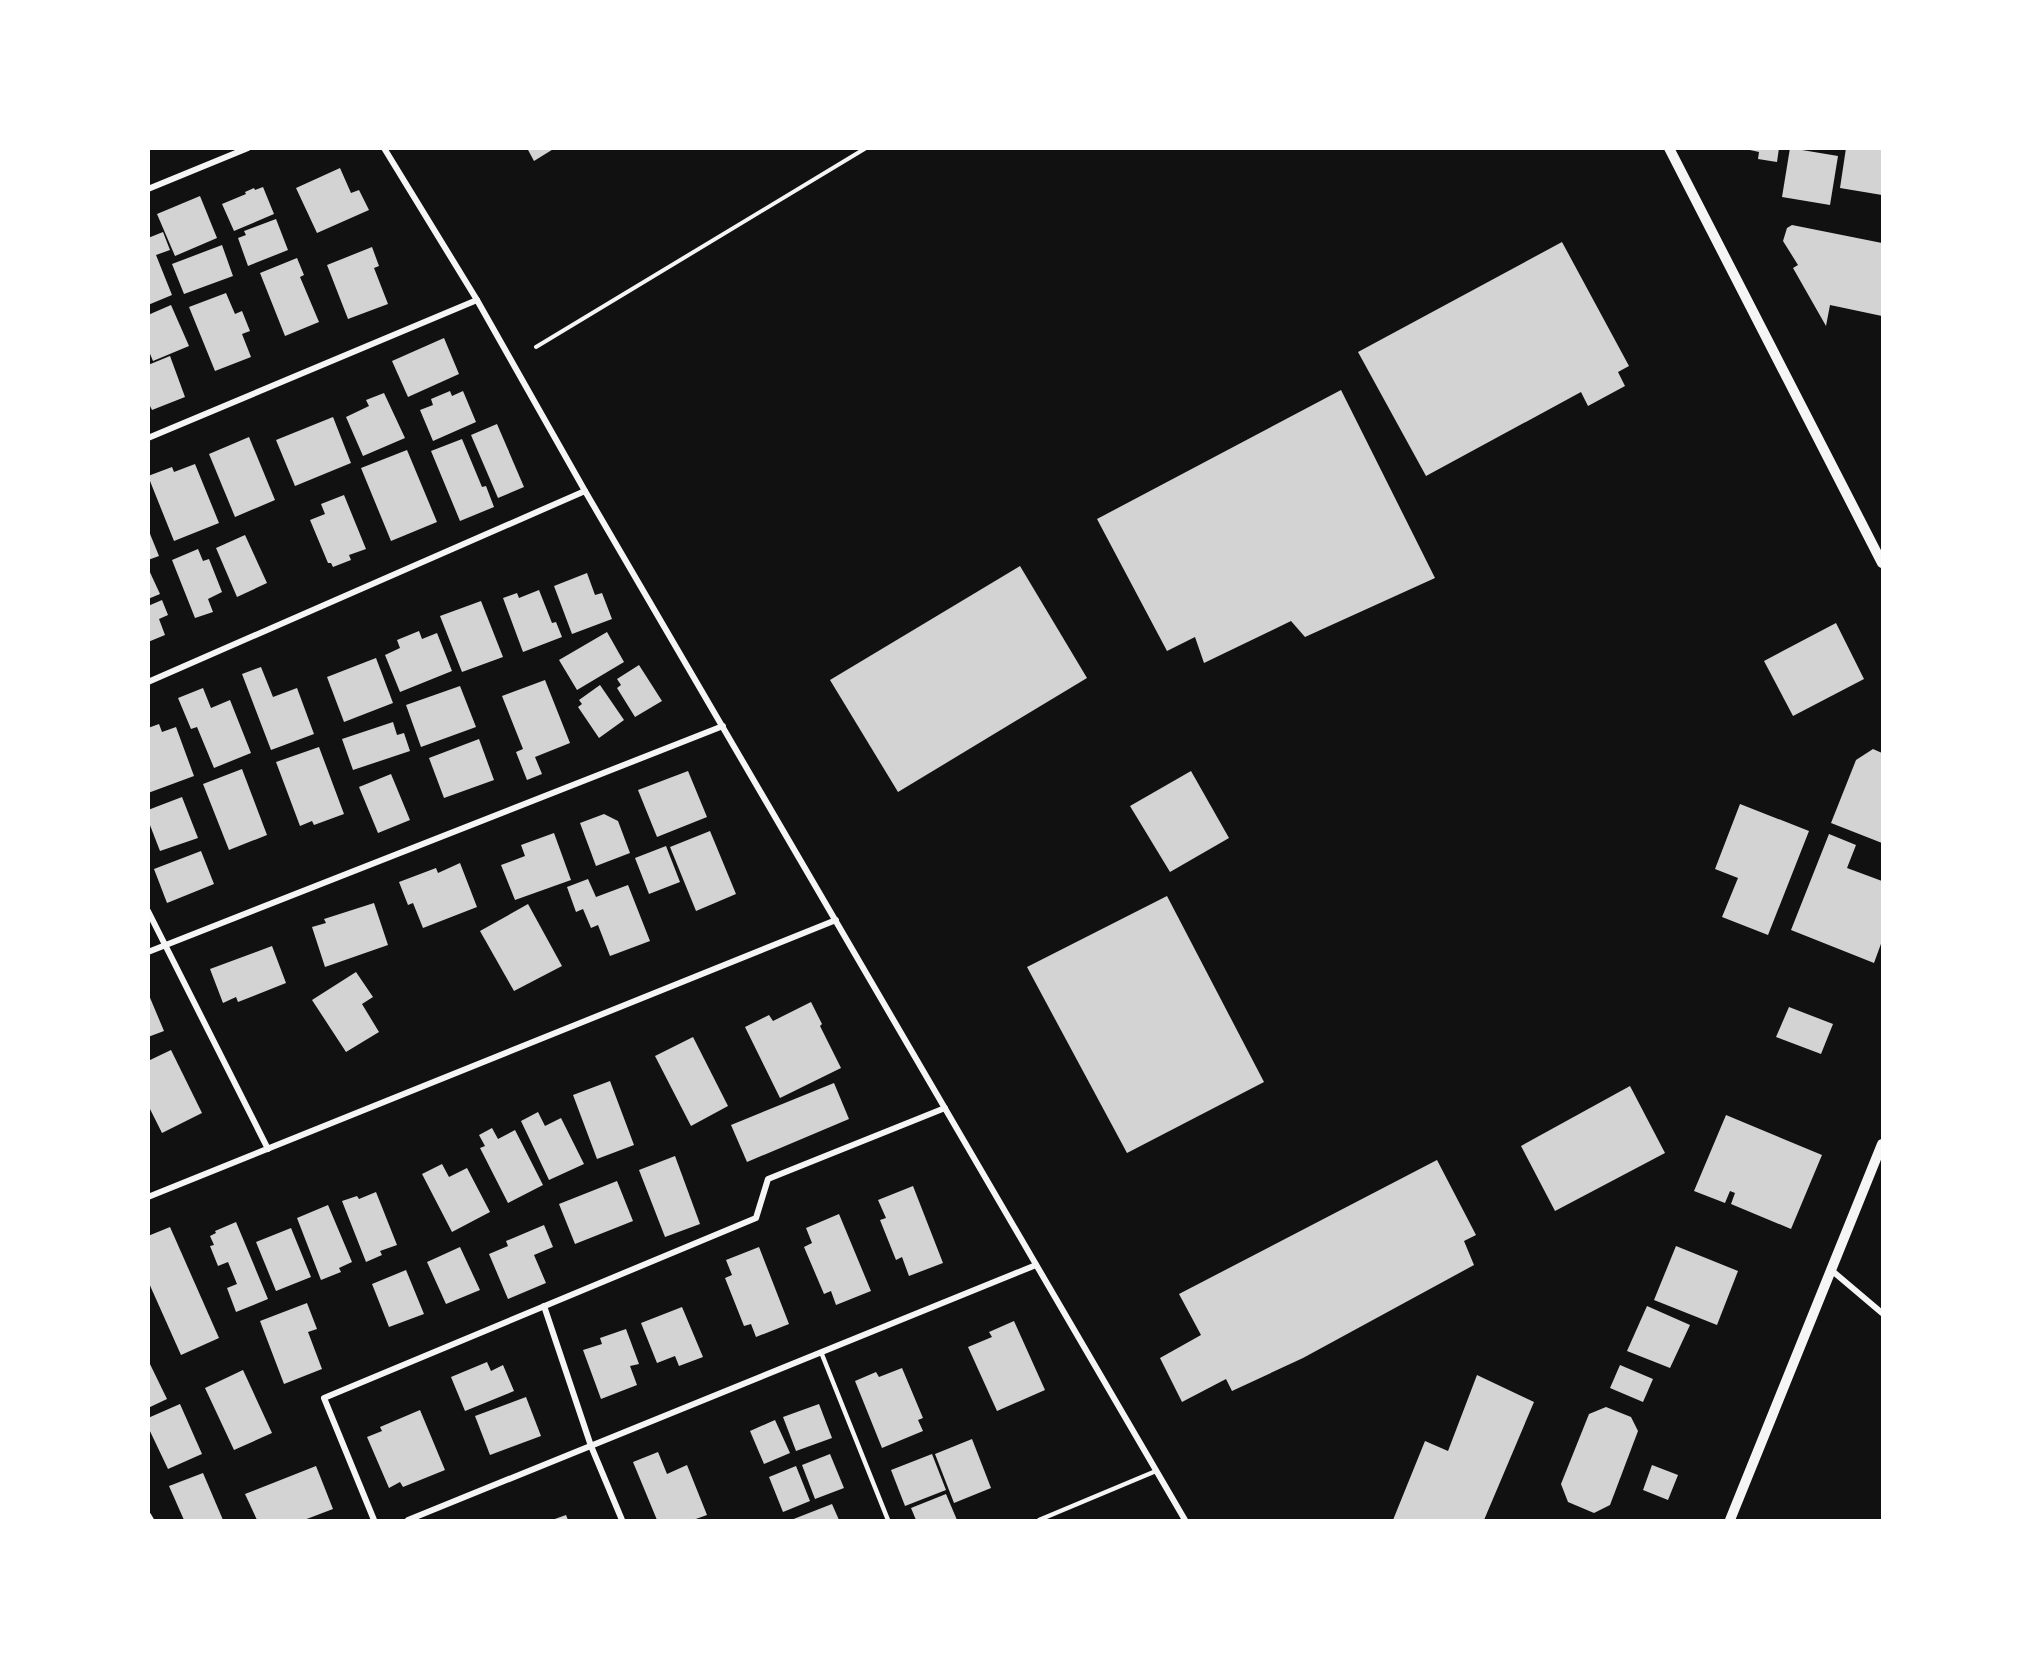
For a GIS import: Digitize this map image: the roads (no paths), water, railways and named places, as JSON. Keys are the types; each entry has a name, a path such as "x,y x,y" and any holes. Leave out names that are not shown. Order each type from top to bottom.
{"street":[{"path":"148,189 248,148"},
{"path":"384,148 477,300 585,491 1185,1521"},
{"path":"1669,148 1882,563"},
{"path":"148,438 477,300"},
{"path":"148,682 585,491"},
{"path":"148,952 723,726"},
{"path":"148,911 267,1149"},
{"path":"148,1197 836,920"},
{"path":"374,1521 324,1398 756,1218 768,1179 945,1108"},
{"path":"1730,1521 1882,1144"},
{"path":"408,1521 1036,1265"},
{"path":"1830,1269 1882,1312"},
{"path":"544,1306 591,1446 622,1521"},
{"path":"148,1515 151,1521"}],"lane":[{"path":"821,1352 888,1521"},
{"path":"1039,1521 1156,1471"}]}
